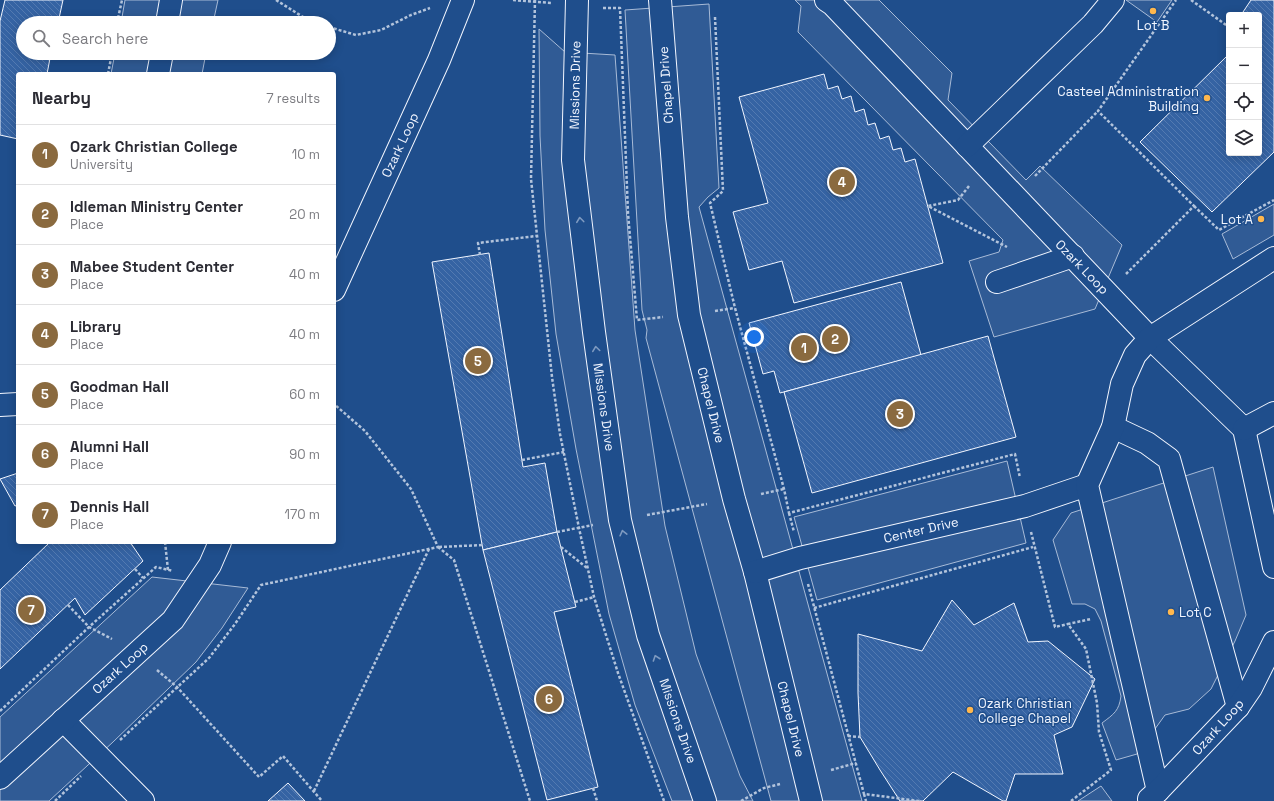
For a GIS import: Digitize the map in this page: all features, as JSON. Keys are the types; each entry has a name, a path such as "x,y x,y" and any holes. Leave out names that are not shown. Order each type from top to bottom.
{"lane":[{"path":"168,16 171,0"},
{"name":"Ozark Loop","path":"336,286 439,60 463,0"},
{"name":"Chapel Drive","path":"660,0 676,217 689,315 734,499 755,572 811,801"},
{"name":"Ozark Loop","path":"826,0 832,4 1150,338 1244,429"},
{"path":"967,146 1094,24 1113,0"},
{"name":"Missions Drive","path":"577,3 573,160 594,332 620,520 648,635 706,801"},
{"path":"158,72 161,60"},
{"path":"997,282 1073,256"},
{"path":"1152,796 1116,614 1087,485 1113,427 1122,384 1135,355 1150,338 1274,258"},
{"path":"0,405 16,404"},
{"path":"1274,413 1244,429 1274,567"},
{"path":"1113,427 1147,443 1169,460 1238,707"},
{"name":"Center Drive","path":"755,572 800,558 1025,506 1087,485"},
{"name":"Ozark Loop","path":"0,778 173,620 210,565 219,544"},
{"name":"Ozark Loop","path":"1152,796 1238,707 1252,688 1274,642"},
{"path":"62,720 143,801"}],"path":[{"path":"119,16 122,0"},
{"path":"276,0 301,16"},
{"path":"513,0 577,3 587,8 620,8 628,213 637,320 689,315 735,308"},
{"path":"1015,197 1098,111 1176,0"},
{"path":"1191,0 1226,25"},
{"path":"535,1 531,179 552,377 564,452 594,597 618,673 664,801"},
{"path":"336,29 356,35 380,30 436,6"},
{"path":"715,17 723,191 710,203 735,308 784,489 800,558 866,801"},
{"path":"108,72 111,60"},
{"path":"1098,111 1219,230 1274,200"},
{"path":"985,166 958,200 928,206 1007,247"},
{"path":"1107,293 1194,206"},
{"path":"480,255 478,243 536,236"},
{"path":"336,406 365,431 411,489 438,547 454,560 530,801"},
{"path":"522,460 564,452"},
{"path":"789,513 1015,454 1033,546 1055,628 1116,614"},
{"path":"557,532 784,489"},
{"path":"164,544 168,570"},
{"path":"55,801 209,658 235,624 261,585 438,547 483,545"},
{"path":"814,608 1033,546"},
{"path":"561,547 588,568"},
{"path":"314,791 429,549"},
{"path":"0,711 89,627 156,567 174,571"},
{"path":"134,569 143,578"},
{"path":"575,602 594,597"},
{"path":"68,605 89,627"},
{"path":"1068,624 1086,649 1097,702 1099,732 1111,770 1071,801"},
{"path":"177,687 259,777 282,756 322,801"},
{"path":"848,736 860,737"},
{"path":"593,788 597,801"},
{"path":"864,794 919,801"}],"shaded area":[{"path":"125,0 218,0 215,16 122,16"},
{"path":"795,0 879,0 952,73 948,100 1026,180 1040,166 1122,245 1095,309 994,337 969,261 999,252 1003,240 798,32 801,6"},
{"name":"Lot B","path":"1126,0 1172,0 1157,22"},
{"path":"709,4 719,188 699,207 862,801 771,801 646,338 647,330 642,310 625,10"},
{"path":"539,29 565,52 615,55 635,330 665,526 696,654 740,776 753,801 672,801 635,705 609,614 576,449 556,334 545,230 540,136"},
{"path":"114,60 205,60 202,72 111,72"},
{"name":"Lot A","path":"1274,204 1274,235 1233,259 1222,234"},
{"path":"1007,461 1026,543 817,600 794,517"},
{"name":"Lot C","path":"1213,467 1246,615 1211,689 1189,709 1165,715 1137,754 1116,760 1102,723 1115,712 1119,705 1121,696 1101,621 1095,609 1085,604 1072,604 1053,540 1071,513"},
{"path":"152,577 248,588 222,628 196,662 49,801 0,801 0,717"},
{"path":"1101,786 1112,801 1078,801"}],"building":[{"path":"5,0 63,0 60,16 16,16 16,60 50,60 47,72 16,72 16,139 0,135 0,21"},
{"name":"Casteel Administration Building","path":"1251,0 1274,0 1274,152 1212,212 1140,142 1226,57 1226,156 1262,156 1262,12 1243,12"},
{"path":"824,74 828,89 838,86 842,99 851,96 855,112 864,109 868,125 875,123 880,139 889,136 893,150 901,148 905,162 915,159 943,263 794,303 782,261 749,270 733,212 768,203 739,97"},
{"path":"489,253 523,467 545,463 557,532 483,550 432,262"},
{"path":"901,282 921,355 780,393 774,371 763,374 749,323"},
{"path":"988,336 1016,437 812,493 784,392"},
{"path":"16,474 16,506 15,506 0,479"},
{"path":"557,532 576,607 554,612 598,787 547,800 483,550"},
{"path":"48,544 131,544 143,561 85,615 75,598 0,669 0,590"},
{"name":"Ozark Christian College Chapel","path":"952,600 974,625 1014,603 1028,642 1048,641 1095,679 1072,727 1054,735 1063,774 1015,774 1006,801 1003,801 953,772 923,801 900,801 860,737 858,634 922,651"},
{"path":"288,783 305,801 268,801"}],"place":[{"name":"Lot B","path":"1153,11"},
{"name":"Casteel Administration Building","path":"1207,98"},
{"name":"Library","path":"842,182"},
{"name":"Lot A","path":"1261,219"},
{"name":"Idleman Ministry Center","path":"835,339"},
{"name":"Ozark Christian College","path":"804,348"},
{"name":"Goodman Hall","path":"478,361"},
{"name":"Mabee Student Center","path":"900,414"},
{"name":"Dennis Hall","path":"31,610"},
{"name":"Lot C","path":"1171,612"},
{"name":"Alumni Hall","path":"549,699"},
{"name":"Ozark Christian College Chapel","path":"970,710"}]}
